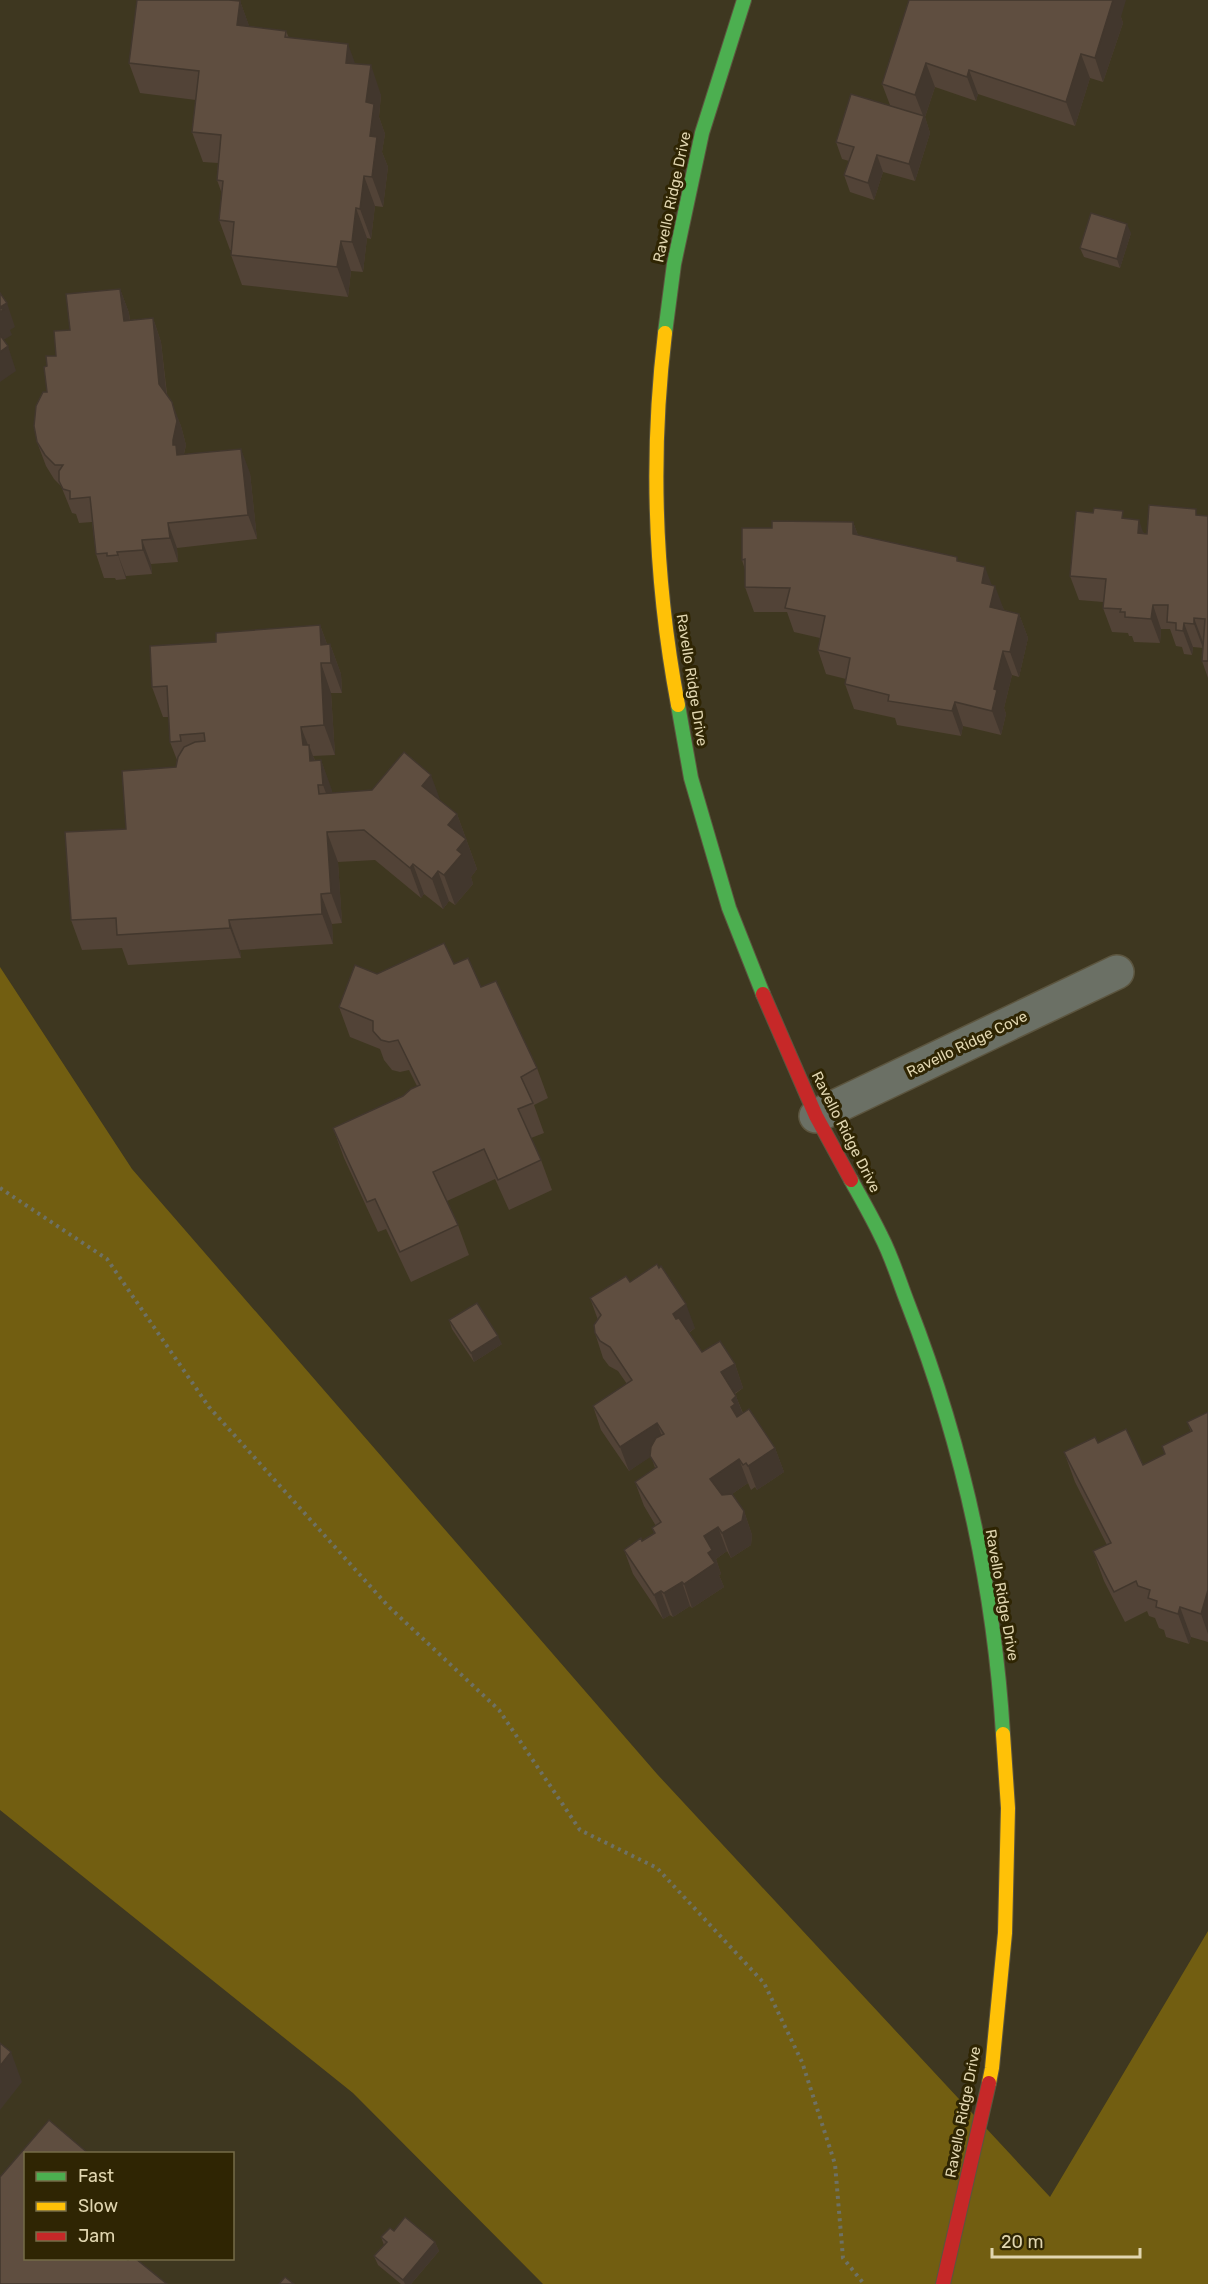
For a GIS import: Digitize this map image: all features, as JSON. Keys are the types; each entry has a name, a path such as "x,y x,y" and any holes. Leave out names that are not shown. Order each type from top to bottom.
{"street":[{"name":"Ravello Ridge Drive","path":"744,0 702,133 674,264 659,383 656,501 666,643 691,778 729,908 772,1016 816,1116 882,1237 925,1347 962,1468 983,1572 1000,1682 1008,1808 1005,1933 992,2068 943,2284"},
{"name":"Ravello Ridge Cove","path":"816,1116 1118,972"}],"path":[{"path":"0,1188 106,1259 209,1407 388,1606 499,1710 580,1830 657,1868 764,1983 802,2062 835,2164 843,2258 864,2284"}],"shaded area":[{"path":"0,967 132,1169 657,1774 1050,2197 1208,1931 1208,2284 543,2284 353,2093 0,1810"}],"building":[{"path":"137,0 240,1 237,25 286,31 285,37 348,44 346,63 371,65 366,102 374,104 370,136 377,137 372,177 364,176 360,209 356,208 352,242 341,241 337,267 231,255 234,222 219,220 223,181 217,180 221,135 192,132 199,71 129,63"},
{"path":"909,0 1113,0 1095,58 1081,54 1066,102 969,70 967,77 926,63 915,95 882,84"},
{"path":"851,94 924,116 909,164 877,155 868,183 844,175 854,147 836,142"},
{"path":"1091,213 1127,224 1117,259 1080,248"},
{"path":"120,289 124,321 153,318 159,384 172,402 177,421 173,445 176,445 177,455 241,449 248,515 168,523 170,538 142,540 143,550 117,552 118,555 107,556 107,553 96,554 90,497 70,499 70,491 63,489 59,481 59,471 63,465 55,465 45,455 37,442 34,426 36,406 43,392 47,392 44,367 47,366 46,356 56,356 54,331 70,330 66,294"},
{"path":"0,293 7,303 0,307"},
{"path":"0,335 8,346 0,352"},
{"path":"1149,505 1196,509 1196,515 1208,516 1208,661 1202,661 1205,619 1194,618 1194,624 1184,623 1183,631 1176,630 1176,623 1167,622 1168,605 1153,605 1151,619 1125,617 1125,612 1120,612 1121,609 1103,608 1106,579 1070,576 1076,511 1093,513 1094,508 1123,511 1122,518 1139,520 1138,533 1147,534"},
{"path":"772,521 853,522 853,534 957,557 957,561 985,567 982,583 995,586 990,607 1019,614 1010,652 1003,651 994,689 997,690 992,711 955,702 952,711 888,701 889,695 845,684 850,658 818,650 825,616 785,608 790,588 745,587 742,528 772,528"},
{"path":"320,625 321,645 330,644 331,663 321,663 324,725 301,727 303,745 309,745 310,761 321,760 323,785 318,785 319,794 372,790 404,752 431,775 422,786 457,814 448,825 466,839 457,850 462,854 444,875 438,871 432,879 413,864 410,868 364,830 327,832 331,893 321,894 322,914 229,920 230,928 117,935 116,918 71,920 65,832 126,829 122,771 176,767 178,757 184,747 205,741 204,733 180,735 181,741 170,742 167,686 152,687 150,646 216,642 216,633"},
{"path":"444,943 454,964 468,958 481,987 496,981 537,1068 521,1077 533,1103 518,1109 541,1160 498,1180 484,1149 433,1172 458,1225 400,1252 375,1199 367,1202 333,1128 403,1096 420,1085 398,1040 389,1042 381,1040 373,1031 373,1021 339,1007 355,965 377,974"},
{"path":"657,1264 659,1268 661,1266 686,1304 673,1314 676,1319 679,1318 702,1352 720,1341 735,1364 721,1372 736,1396 732,1400 735,1404 731,1407 737,1417 749,1409 775,1448 748,1466 746,1463 743,1465 739,1459 710,1479 722,1495 732,1494 744,1511 742,1521 722,1533 718,1527 704,1536 712,1550 708,1553 715,1563 684,1584 682,1582 664,1593 661,1591 654,1595 624,1550 641,1538 642,1541 655,1533 652,1528 661,1522 635,1482 657,1467 650,1456 651,1447 656,1438 664,1434 657,1423 620,1447 593,1406 632,1380 610,1347 600,1341 595,1333 594,1325 601,1315 590,1298 626,1276 630,1282"},
{"path":"477,1303 498,1336 471,1353 449,1320"},
{"path":"1208,1412 1208,1590 1201,1614 1180,1607 1178,1614 1156,1607 1157,1601 1148,1598 1150,1590 1138,1586 1136,1581 1114,1592 1093,1551 1111,1543 1064,1452 1095,1437 1098,1443 1126,1429 1143,1465 1165,1454 1162,1446 1192,1431 1187,1422"},
{"path":"0,2043 11,2052 0,2066"},
{"path":"49,2120 87,2152 24,2152 24,2260 137,2260 167,2284 0,2284 0,2177"},
{"path":"405,2217 435,2242 403,2280 374,2256 387,2242 381,2237 390,2228 394,2231"},
{"path":"285,2277 294,2284 279,2284"}],"traffic: fast":[{"path":"665,333 674,264 702,133 744,0"},
{"path":"678,705 691,778 729,908 763,994"},
{"path":"851,1180 878,1229 892,1261 927,1355 959,1461 983,1569 992,1624 1003,1734"}],"traffic: slow":[{"path":"665,333 657,426 657,520 664,613 678,705"},
{"path":"989,2083 1005,1933 1008,1808 1003,1734"}],"traffic: jam":[{"path":"763,994 816,1116 851,1180"},
{"path":"943,2284 989,2083"}]}
